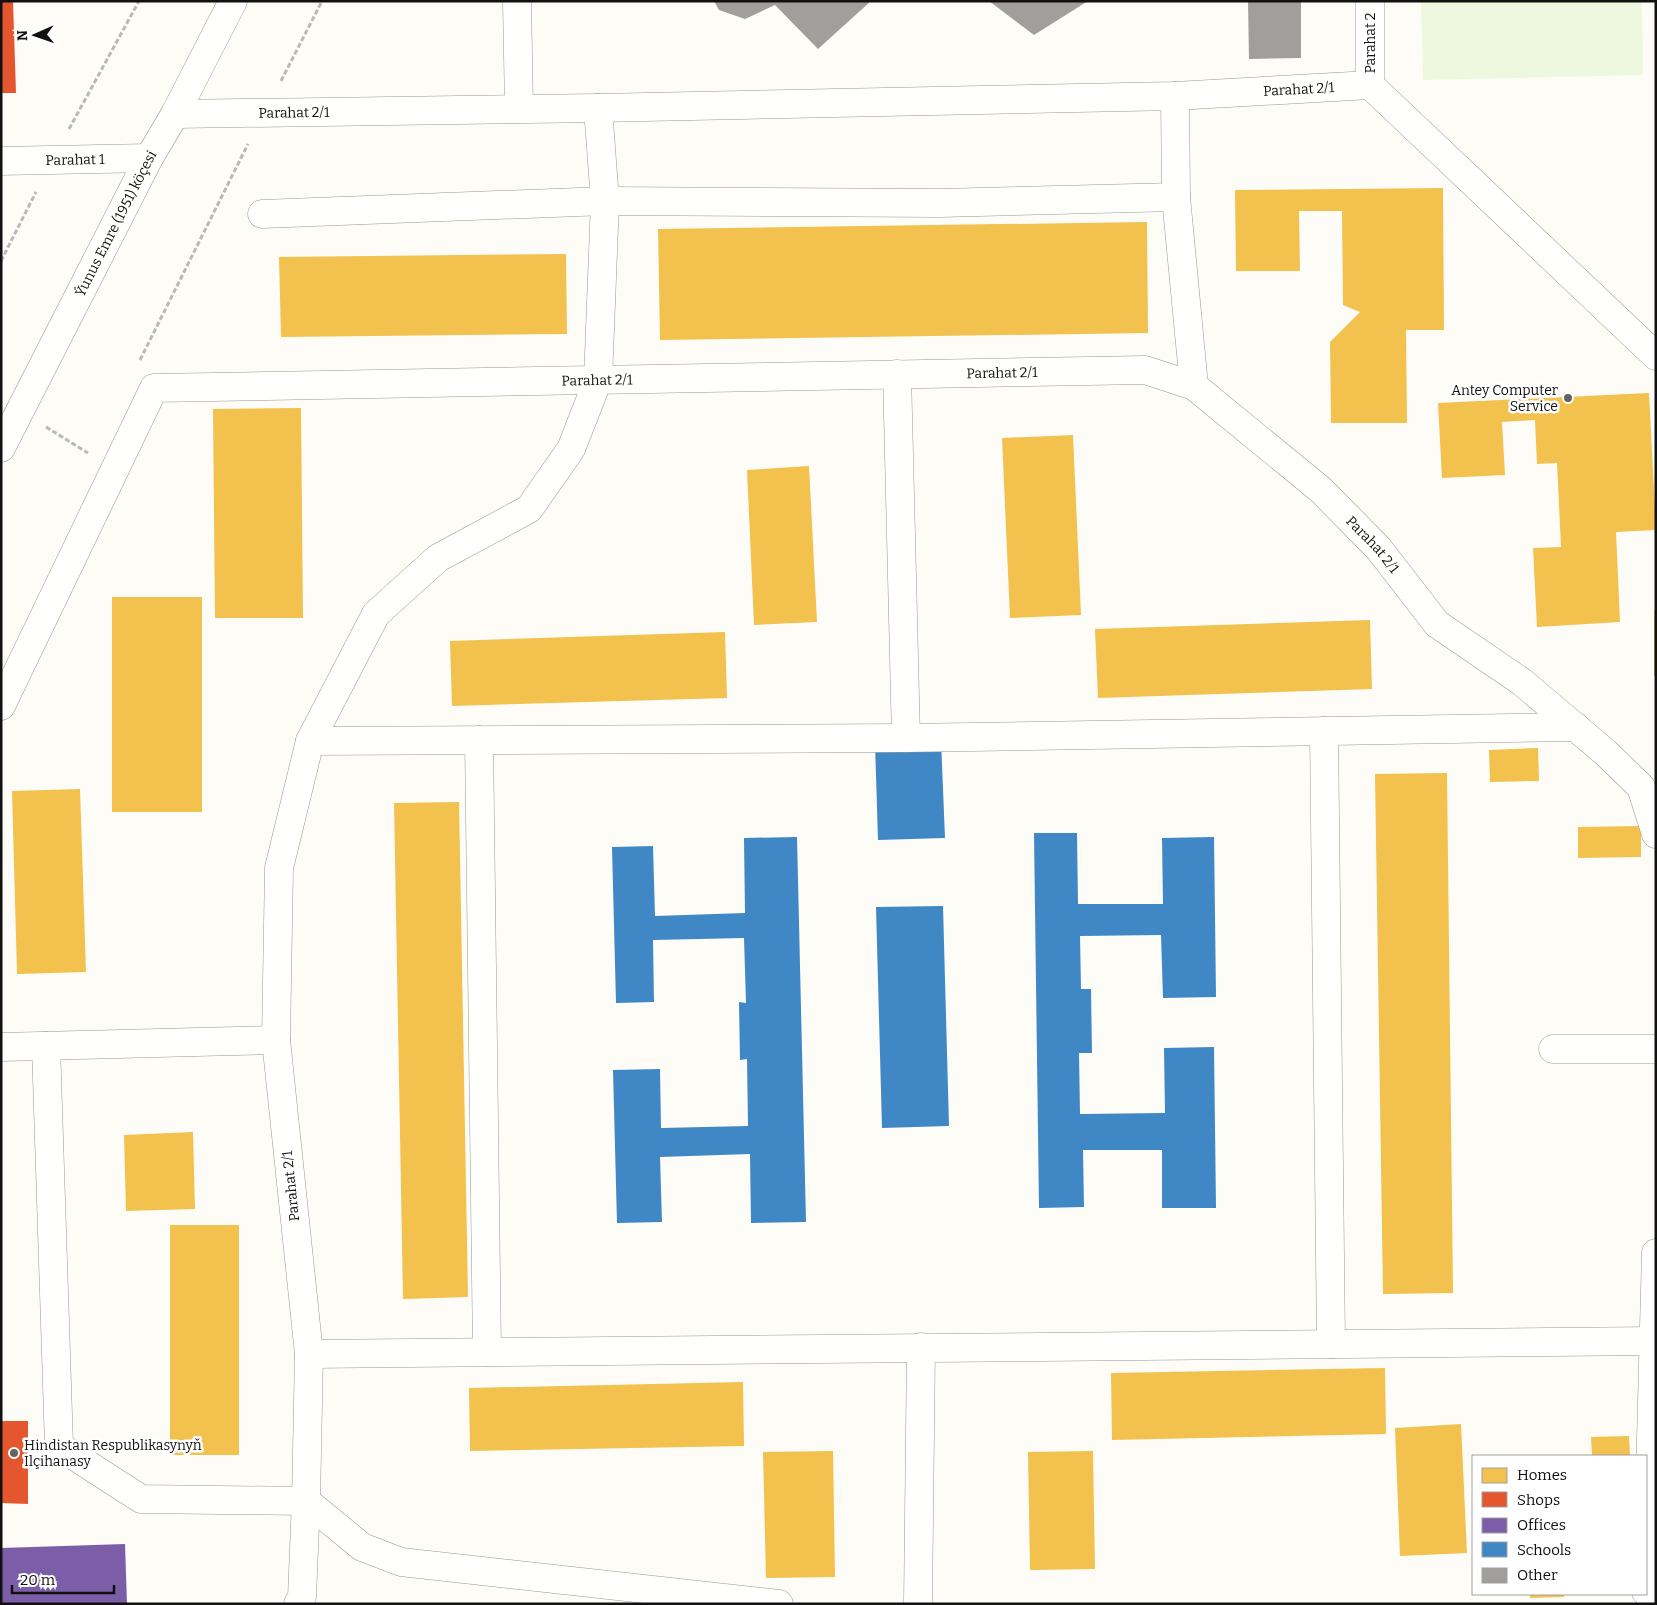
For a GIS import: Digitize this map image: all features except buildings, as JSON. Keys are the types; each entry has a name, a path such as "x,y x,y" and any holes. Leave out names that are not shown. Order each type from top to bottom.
{"street":[{"name":"Ýunus Emre (1951) köçesi","path":"1,448 149,158 175,114 233,1"},
{"path":"516,1 519,108"},
{"name":"Parahat 2","path":"1370,1 1370,85"},
{"name":"Parahat 2/1","path":"175,114 598,108 1175,96 1370,85"},
{"path":"1370,85 1656,356"},
{"path":"1175,96 1176,197 1194,386"},
{"name":"Parahat 2/1","path":"298,1604 302,1597 309,1354 276,1040 279,868 310,741 376,614 438,558 529,510 571,449 598,380 605,201 598,108"},
{"name":"Parahat 1","path":"1,161 149,158"},
{"path":"262,214 605,201 940,203 1176,197"},
{"name":"Parahat 2/1","path":"1,706 154,388 1145,370 1194,386 1321,490 1379,549 1437,624 1522,682 1606,753 1641,787 1656,834"},
{"path":"897,374 906,738"},
{"path":"310,741 906,738 1576,727"},
{"path":"1324,731 1331,1344"},
{"path":"479,740 487,1352"},
{"path":"1,1048 276,1040"},
{"path":"46,1046 59,1446 141,1499 306,1502 362,1547 401,1562 779,1604"},
{"path":"1553,1049 1656,1049"},
{"path":"1647,1590 1656,1253"},
{"path":"309,1354 1654,1341"},
{"path":"918,1604 921,1348"}],"path":[{"path":"136,368 264,112 322,1"}],"green space":[{"path":"1421,1 1642,1 1643,75 1423,80"}],"place":[{"name":"Antey Computer Service","path":"1568,398"},
{"name":"Hindistan Respublikasynyň Ilçihanasy","path":"14,1453"}]}
